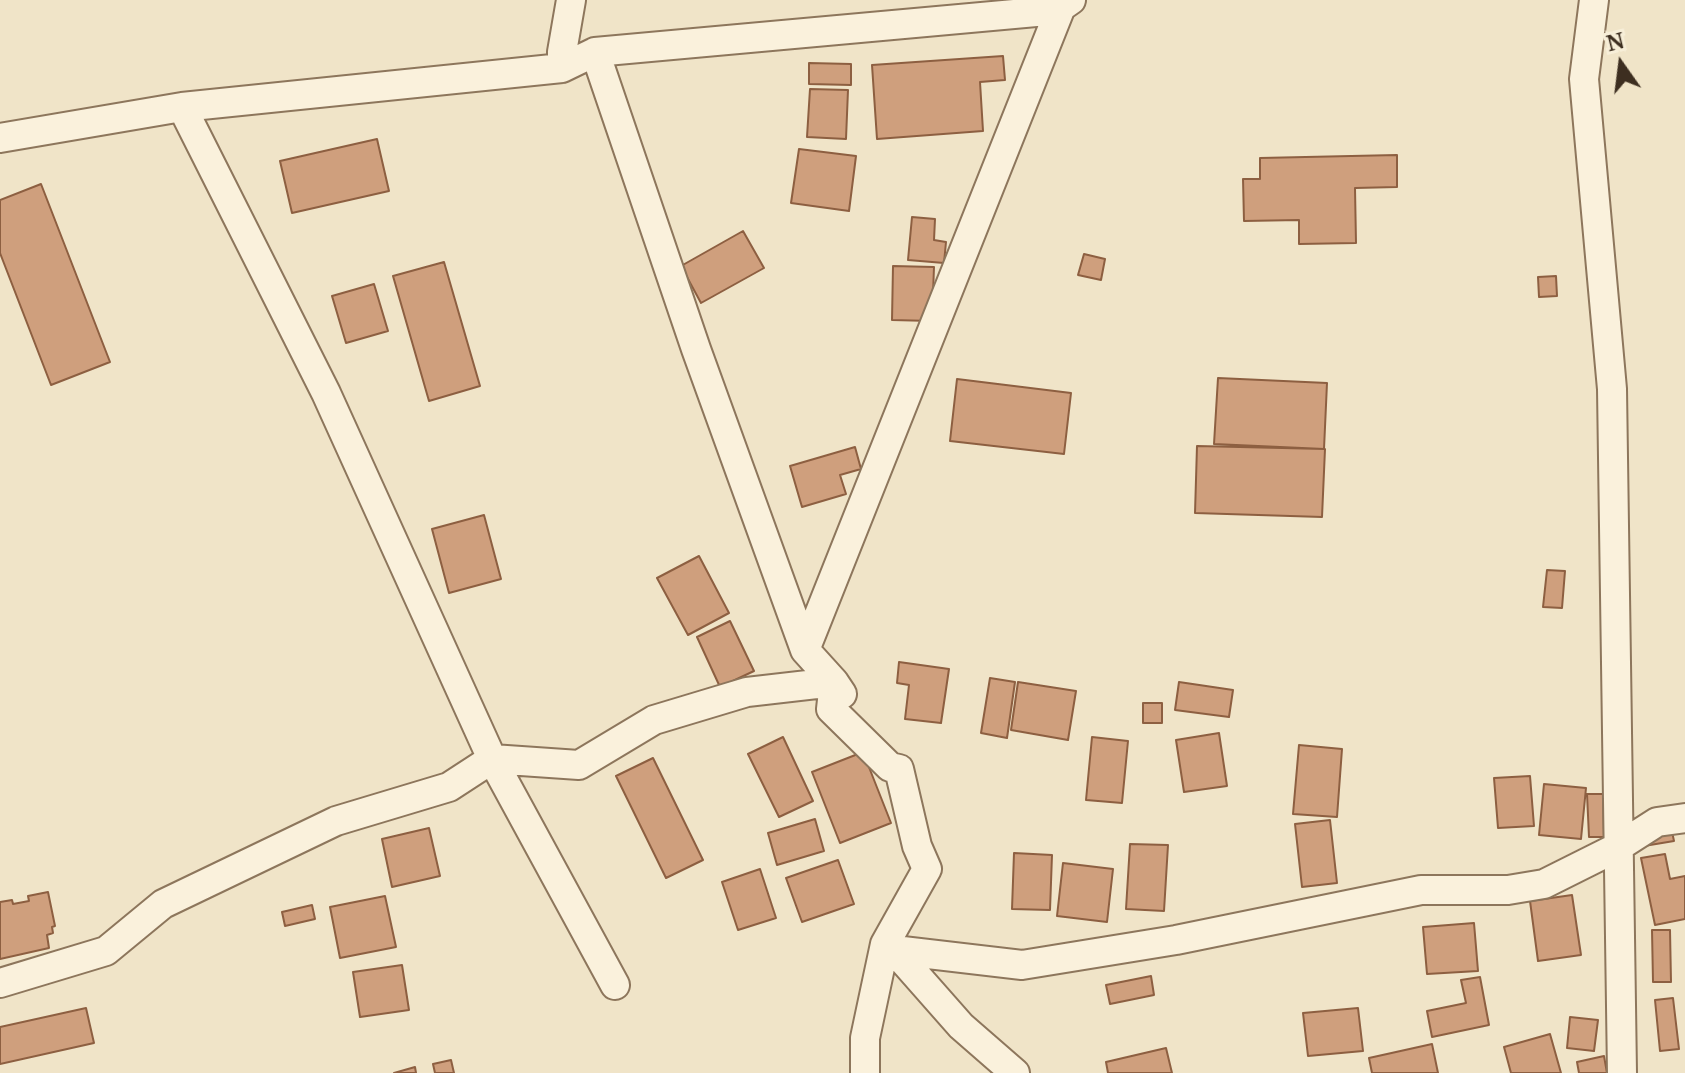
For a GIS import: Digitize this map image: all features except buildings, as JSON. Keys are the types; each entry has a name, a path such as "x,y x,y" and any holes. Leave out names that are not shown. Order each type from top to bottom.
{"street":[{"path":"562,68 571,0"},
{"path":"1594,0 1584,79 1612,389 1622,1073"},
{"path":"0,138 182,107 562,68 595,52 1020,13 1066,3"},
{"path":"805,650 1066,3"},
{"path":"595,52 696,349 805,650 834,682 831,709 890,767 899,769 917,846 927,869 889,947 865,1038 865,1073"},
{"path":"182,107 326,393 492,759 615,985"},
{"path":"0,983 106,951 163,904 336,821 449,787 492,759 579,765 654,720 747,692 834,682"},
{"path":"1617,788 1671,820"},
{"path":"889,947 1022,965 1176,940 1421,890 1508,890 1544,884 1671,820"},
{"path":"889,947 961,1026 1015,1073"}]}
